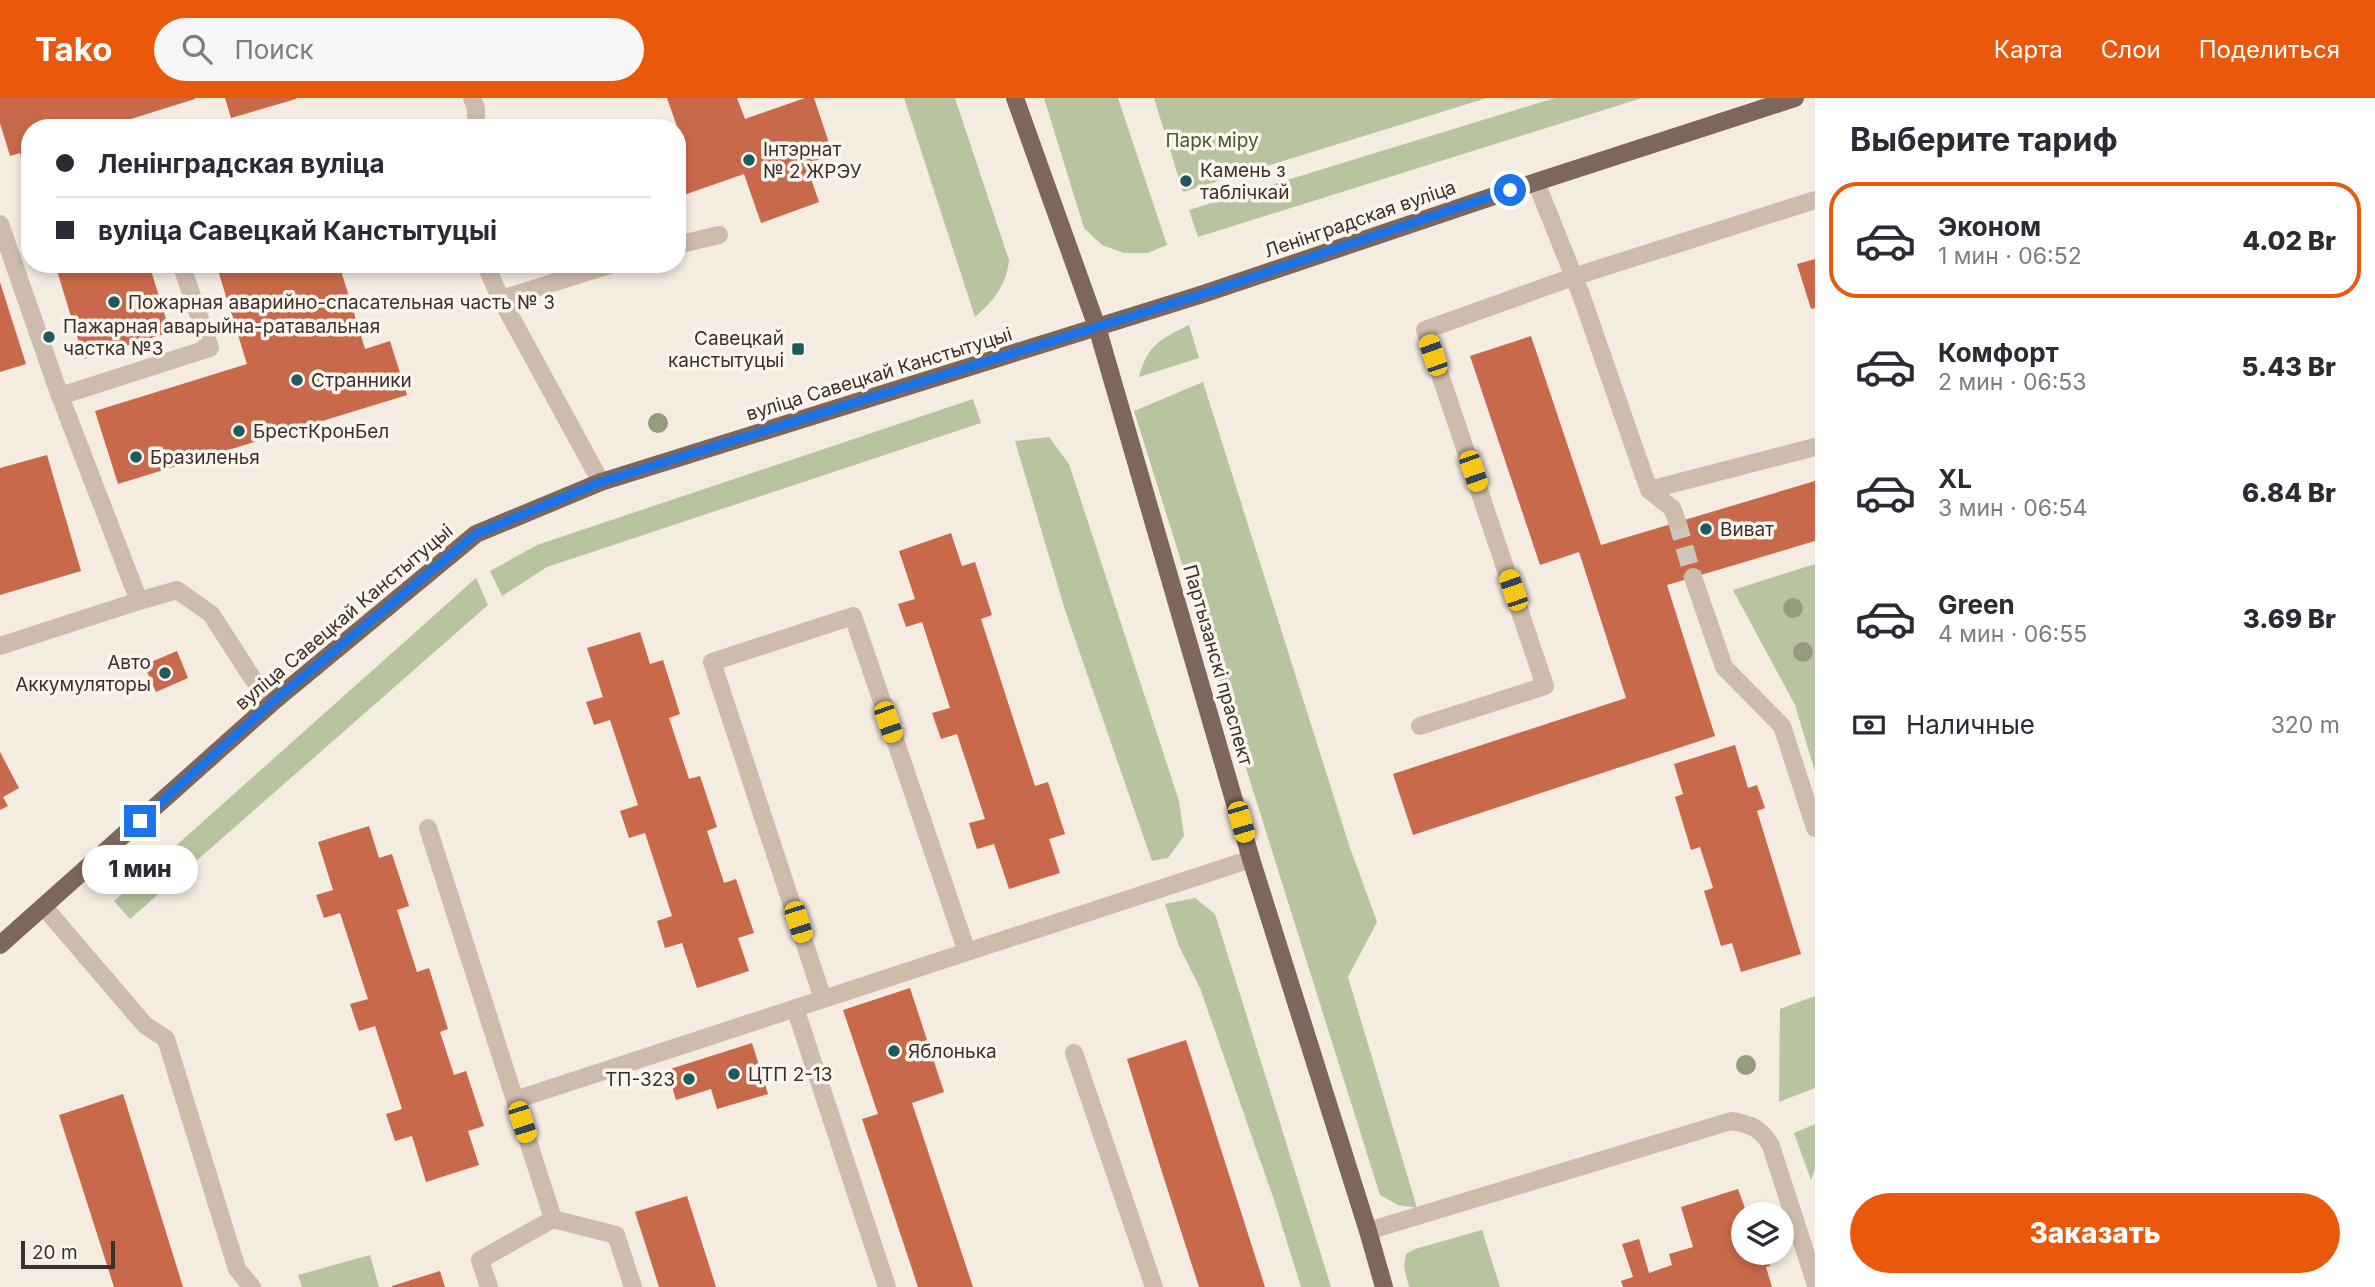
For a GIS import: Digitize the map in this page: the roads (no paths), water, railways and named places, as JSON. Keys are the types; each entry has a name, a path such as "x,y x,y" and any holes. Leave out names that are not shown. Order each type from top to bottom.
{"main road":[{"name":"Партызанскі праспект","path":"1015,98 1097,327 1251,859 1384,1287"},
{"name":"Ленінградская вуліца","path":"1097,327 1795,98"},
{"name":"вуліца Савецкай Канстытуцыі","path":"0,945 275,700 476,534 601,482 1097,327"}],"lane":[{"path":"472,98 476,119"},
{"path":"1536,182 1585,305 1649,490 1672,508 1677,521"},
{"path":"1420,726 1545,686 1425,330 1573,277 1815,200"},
{"path":"0,224 60,396 139,601"},
{"path":"686,243 719,235"},
{"path":"60,396 210,348 184,273"},
{"path":"489,273 601,482"},
{"path":"501,299 585,273"},
{"path":"1649,490 1815,447"},
{"path":"1693,577 1724,667 1782,726 1815,828"},
{"path":"0,646 177,590 211,614 253,679 275,700"},
{"path":"823,999 712,662 853,616 967,953"},
{"path":"428,828 552,1219"},
{"path":"514,1100 1251,859"},
{"path":"44,907 145,1025 166,1039 237,1269 252,1287"},
{"path":"795,1008 887,1287"},
{"path":"1074,1054 1153,1287"},
{"path":"1368,1231 1731,1121 1746,1123 1763,1132 1771,1146 1815,1282"},
{"path":"489,1287 480,1260 552,1219 616,1235 633,1287"}],"tunnel":[{"path":"1677,521 1693,577"}],"place":[{"name":"Інтэрнат № 2 ЖРЭУ","path":"749,160"},
{"name":"Камень з таблічкай","path":"1186,181"},
{"name":"Пожарная аварийно-спасательная часть № 3","path":"114,302"},
{"name":"Пажарная аварыйна-ратавальная частка №3","path":"49,337"},
{"name":"Савецкай канстытуцыі","path":"798,349"},
{"name":"Странники","path":"297,380"},
{"name":"БрестКронБел","path":"239,431"},
{"name":"Бразиленья","path":"136,457"},
{"name":"Виват","path":"1706,529"},
{"name":"Авто Аккумуляторы","path":"165,673"},
{"name":"Яблонька","path":"894,1051"},
{"name":"ЦТП 2-13","path":"734,1074"},
{"name":"ТП-323","path":"689,1079"}],"park label":[{"name":"Парк міру","path":"1212,140"}]}
